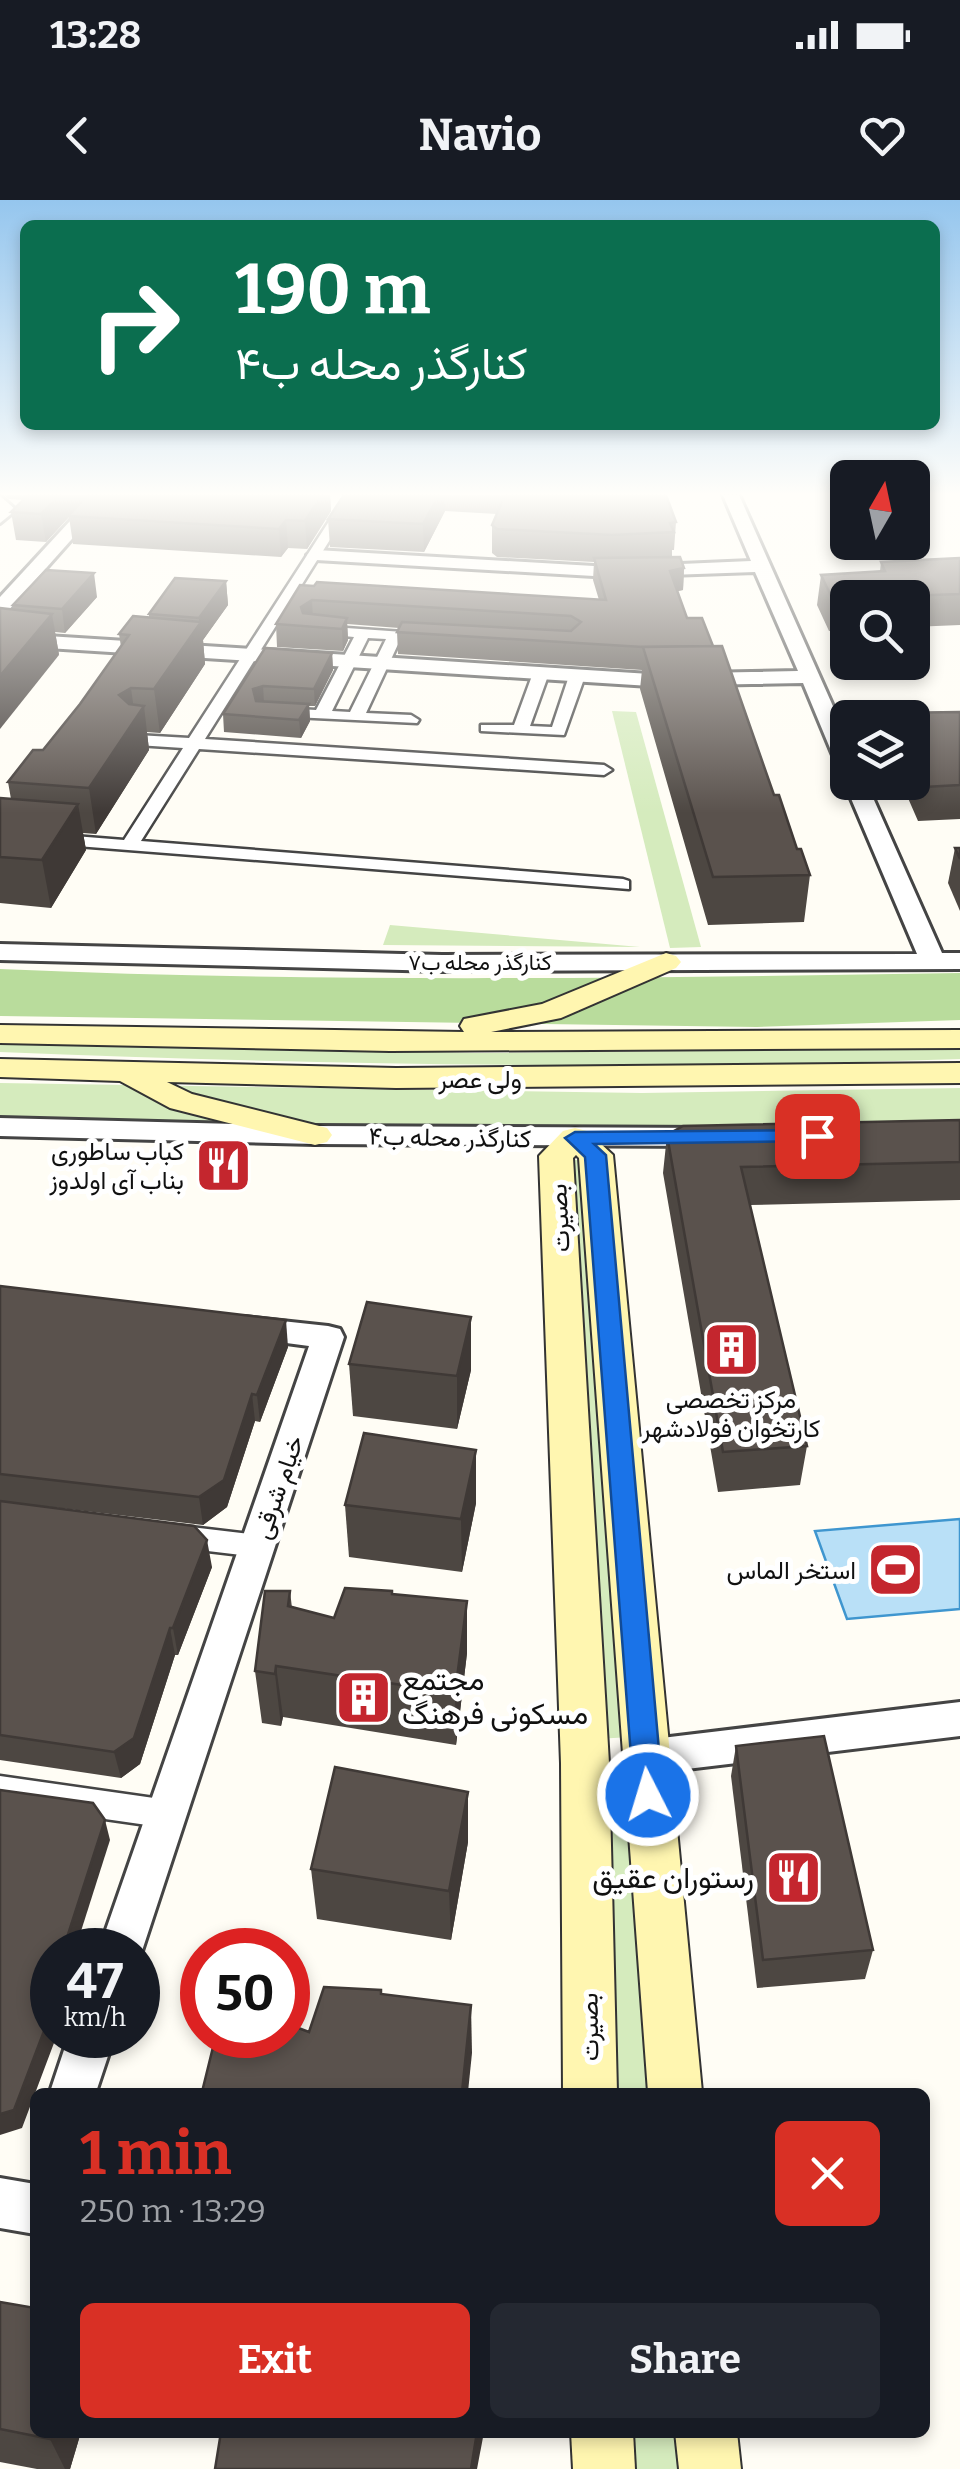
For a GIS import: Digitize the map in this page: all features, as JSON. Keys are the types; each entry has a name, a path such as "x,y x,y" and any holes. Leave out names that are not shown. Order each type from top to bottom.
{"main road":[{"path":"390,1042 550,1012 666,962"},
{"name":"ولی عصر","path":"0,1034 390,1042 960,1040"},
{"name":"ولی عصر","path":"0,1068 632,1079 960,1073"},
{"path":"122,1073 181,1101 315,1135"},
{"name":"بصیرت","path":"590,2088 585,1763 556,1156 575,1138 596,1155 675,2088"},
{"path":"585,1763 645,1758"},
{"path":"602,2438 604,2469"},
{"path":"707,2438 710,2469"}],"street":[{"path":"130,844 285,601"},
{"path":"775,601 830,724"},
{"path":"313,630 454,639"},
{"path":"322,715 363,633"},
{"path":"356,717 395,635"},
{"path":"0,639 650,680 809,677"},
{"path":"520,730 540,673"},
{"path":"487,728 558,732 578,676"},
{"path":"264,712 411,720"},
{"path":"364,754 380,718"},
{"path":"137,740 604,770"},
{"path":"864,800 947,961"},
{"path":"0,834 623,886"},
{"name":"کنارگذر محله ب۷","path":"0,952 424,962 947,961"},
{"name":"کنارگذر محله ب۴","path":"0,1128 315,1135 733,1137"},
{"name":"خیام شرقی","path":"129,1928 328,1338 212,1324"},
{"path":"139,1531 258,1546"},
{"path":"645,1758 960,1719"},
{"path":"0,1790 168,1814"},
{"path":"74,2088 84,2058"},
{"path":"0,2203 30,2207"}],"green space":[{"path":"612,711 636,712 701,947 670,948"},
{"path":"390,925 640,947 383,945"},
{"path":"0,969 360,978 960,973 960,1020 757,1027 0,1016"},
{"path":"0,1041 474,1053 960,1048 960,1059 600,1065 360,1063 0,1052"},
{"path":"0,1083 642,1093 960,1088 960,1124 483,1129 133,1125 0,1119"},
{"path":"566,1160 586,1160 631,1737 596,1739"},
{"path":"598,1788 631,1789 657,2088 612,2088"},
{"path":"626,2438 683,2438 685,2469 628,2469"}],"water":[{"name":"استخر الماس","path":"960,1519 960,1609 847,1619 815,1531"}],"building":[{"path":"17,601 69,601 62,609 13,605"},
{"path":"158,601 211,601 199,618 149,614"},
{"path":"290,601 311,601 301,607 303,613 347,618 342,629 276,624"},
{"path":"326,601 681,601 687,618 702,618 713,646 643,647 397,632 402,622 571,631 581,622 571,616"},
{"path":"0,608 52,614 0,676"},
{"path":"133,616 201,622 154,689 131,688 119,695 129,704 144,706 89,788 8,782 33,750 43,750 80,704 129,635 119,634"},
{"path":"722,646 774,795 779,795 810,875 713,877 643,647"},
{"path":"265,648 332,653 314,689 253,689 256,701 309,704 299,720 223,714"},
{"path":"930,712 960,712 960,785 930,787"},
{"path":"0,798 78,804 42,860 0,857"},
{"path":"960,1120 960,1162 741,1167 807,1446 723,1452 667,1135 683,1126"},
{"path":"0,1286 286,1320 257,1395 252,1394 224,1480 199,1497 0,1474"},
{"path":"367,1302 471,1317 457,1376 349,1364"},
{"path":"364,1433 476,1450 461,1519 345,1505"},
{"path":"0,1501 194,1526 207,1540 170,1628 134,1738 114,1752 0,1735"},
{"path":"345,1588 467,1601 455,1693 276,1666 275,1674 255,1671 265,1591 290,1591 288,1606 334,1618"},
{"name":"رستوران عقیق","path":"824,1736 873,1950 763,1960 736,1746"},
{"path":"335,1767 468,1792 449,1891 311,1869"},
{"path":"0,1790 93,1803 105,1820 70,1928 30,1928 30,2058 34,2058 14,2110 0,2114"},
{"path":"324,1987 381,1990 381,1994 471,2005 462,2088 203,2088 210,2058 310,2058 310,2029"},
{"path":"0,2302 30,2307 30,2435 0,2429"},
{"path":"220,2438 476,2438 471,2469 215,2469"}],"place":[{"name":"کباب ساطوری بناب آی اولدوز","path":"223,1165"},
{"name":"مرکز تخصصی کارتخوان فولادشهر","path":"731,1350"},
{"name":"استخر الماس","path":"895,1570"},
{"name":"مجتمع مسکونی فرهنگ","path":"363,1697"},
{"name":"رستوران عقیق","path":"793,1878"}],"route":[{"path":"648,1795 596,1155 575,1138 817,1136"}]}
